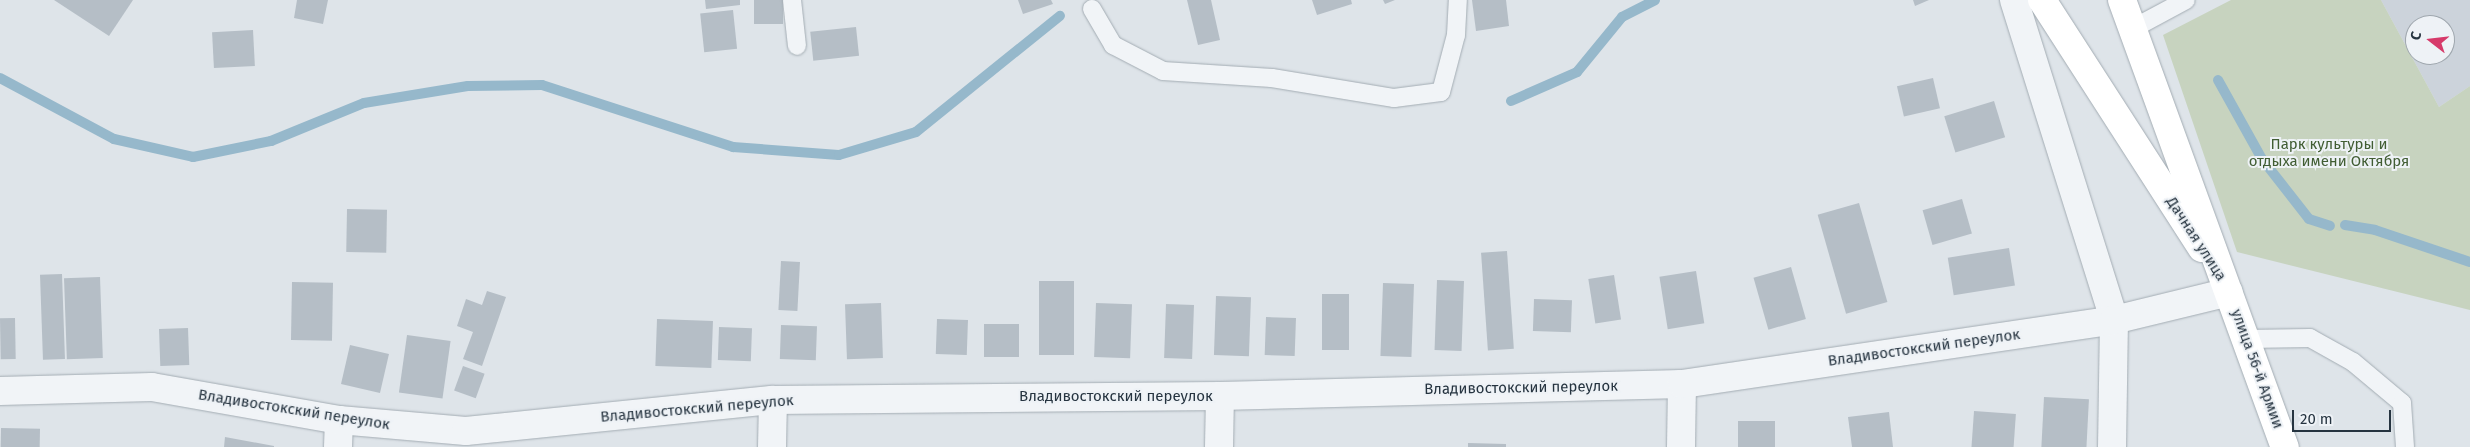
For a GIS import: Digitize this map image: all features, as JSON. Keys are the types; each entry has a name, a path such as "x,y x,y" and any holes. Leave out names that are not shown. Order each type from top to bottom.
{"main road":[{"name":"Дачная улица","path":"2042,0 2230,292"},
{"name":"Дачная улица","path":"2122,0 2230,292"},
{"name":"улица 56-й Армии","path":"2230,292 2285,447"}],"street":[{"path":"2014,0 2114,320 2112,447"},
{"name":"Владивостокский переулок","path":"0,391 152,388 339,420 466,431 773,400 1220,396 1682,384 2114,320 2230,292"},
{"path":"1681,447 1682,384"},
{"path":"1219,447 1220,396"},
{"path":"772,447 773,400"},
{"path":"338,447 339,420"}],"lane":[{"path":"792,0 797,46"},
{"path":"1092,9 1112,45 1163,71 1272,78 1394,98 1441,92 1456,35 1458,0"},
{"path":"2132,28 2186,0"},
{"path":"2246,339 2310,338 2353,362 2402,402 2405,447"}],"shaded area":[{"path":"2381,0 2470,0 2470,86 2439,107 2416,65 2455,65 2455,15 2405,15 2405,44"}],"green space":[{"name":"Парк культуры и отдыха имени Октября","path":"2231,0 2381,0 2405,44 2405,65 2416,65 2439,107 2470,86 2470,310 2237,252 2163,35"}],"building":[{"path":"54,0 133,0 109,36"},
{"path":"297,0 328,0 323,24 294,18"},
{"path":"705,0 740,0 740,5 706,9"},
{"path":"754,0 783,0 783,24 754,24"},
{"path":"1018,0 1051,0 1053,4 1023,14"},
{"path":"1187,0 1211,0 1220,40 1198,45"},
{"path":"1312,0 1351,0 1352,4 1317,15"},
{"path":"1383,0 1395,0 1385,4"},
{"path":"1472,0 1506,0 1509,26 1476,31"},
{"path":"1913,0 1929,0 1915,6"},
{"path":"733,10 737,49 704,52 700,13"},
{"path":"856,27 859,56 813,61 810,32"},
{"path":"253,30 255,66 214,68 212,32"},
{"path":"1933,78 1940,108 1904,117 1897,86"},
{"path":"1994,101 2005,137 1955,153 1944,116"},
{"path":"1962,199 1972,234 1933,245 1923,210"},
{"path":"1859,203 1887,302 1846,314 1818,215"},
{"path":"347,209 387,210 386,253 346,252"},
{"path":"2009,248 2015,286 1954,295 1948,258"},
{"path":"1507,251 1514,349 1488,351 1481,253"},
{"path":"781,261 800,262 797,311 778,310"},
{"path":"1791,267 1806,319 1768,330 1754,278"},
{"path":"1696,271 1704,323 1668,329 1659,277"},
{"path":"62,274 65,359 43,360 40,275"},
{"path":"1614,275 1621,319 1595,324 1588,279"},
{"path":"100,277 103,358 67,359 64,278"},
{"path":"1437,280 1464,281 1462,351 1435,350"},
{"path":"1039,281 1074,281 1074,355 1039,355"},
{"path":"292,282 333,283 332,341 291,340"},
{"path":"1383,283 1414,284 1411,357 1380,356"},
{"path":"487,291 506,297 482,366 463,359 473,332 457,326 466,299 482,305"},
{"path":"1322,294 1349,294 1349,350 1322,350"},
{"path":"1216,296 1251,297 1249,356 1214,355"},
{"path":"1534,299 1572,300 1571,332 1533,331"},
{"path":"881,303 883,358 847,359 845,304"},
{"path":"1096,303 1132,304 1130,358 1094,357"},
{"path":"1166,304 1194,305 1192,359 1164,358"},
{"path":"1266,317 1296,318 1295,356 1265,355"},
{"path":"0,318 15,318 16,359 1,359"},
{"path":"657,319 713,321 711,368 655,366"},
{"path":"937,319 968,320 967,355 936,354"},
{"path":"984,324 1019,324 1019,357 984,357"},
{"path":"781,325 817,326 816,360 780,359"},
{"path":"719,327 752,328 751,361 718,360"},
{"path":"188,328 189,365 160,366 159,329"},
{"path":"407,335 451,341 442,399 399,392"},
{"path":"350,345 389,354 380,393 341,384"},
{"path":"463,366 485,374 476,398 454,390"},
{"path":"2044,397 2089,399 2086,447 2041,447"},
{"path":"1974,411 2016,414 2014,447 1971,447"},
{"path":"1889,412 1893,447 1852,447 1848,417"},
{"path":"1738,421 1775,421 1775,447 1738,447"},
{"path":"1,428 40,429 40,447 1,447"},
{"path":"225,437 274,446 274,447 224,447"},
{"path":"1468,443 1506,444 1506,447 1468,447"}],"waterway":[{"path":"1511,101 1577,72 1622,17 1655,0"},
{"path":"0,78 114,139 193,157 271,141 364,103 468,86 542,85 733,147 839,155 916,132 1060,16"},
{"path":"2218,80 2262,159 2309,219 2330,226"},
{"path":"2345,225 2375,230 2470,262"}]}
